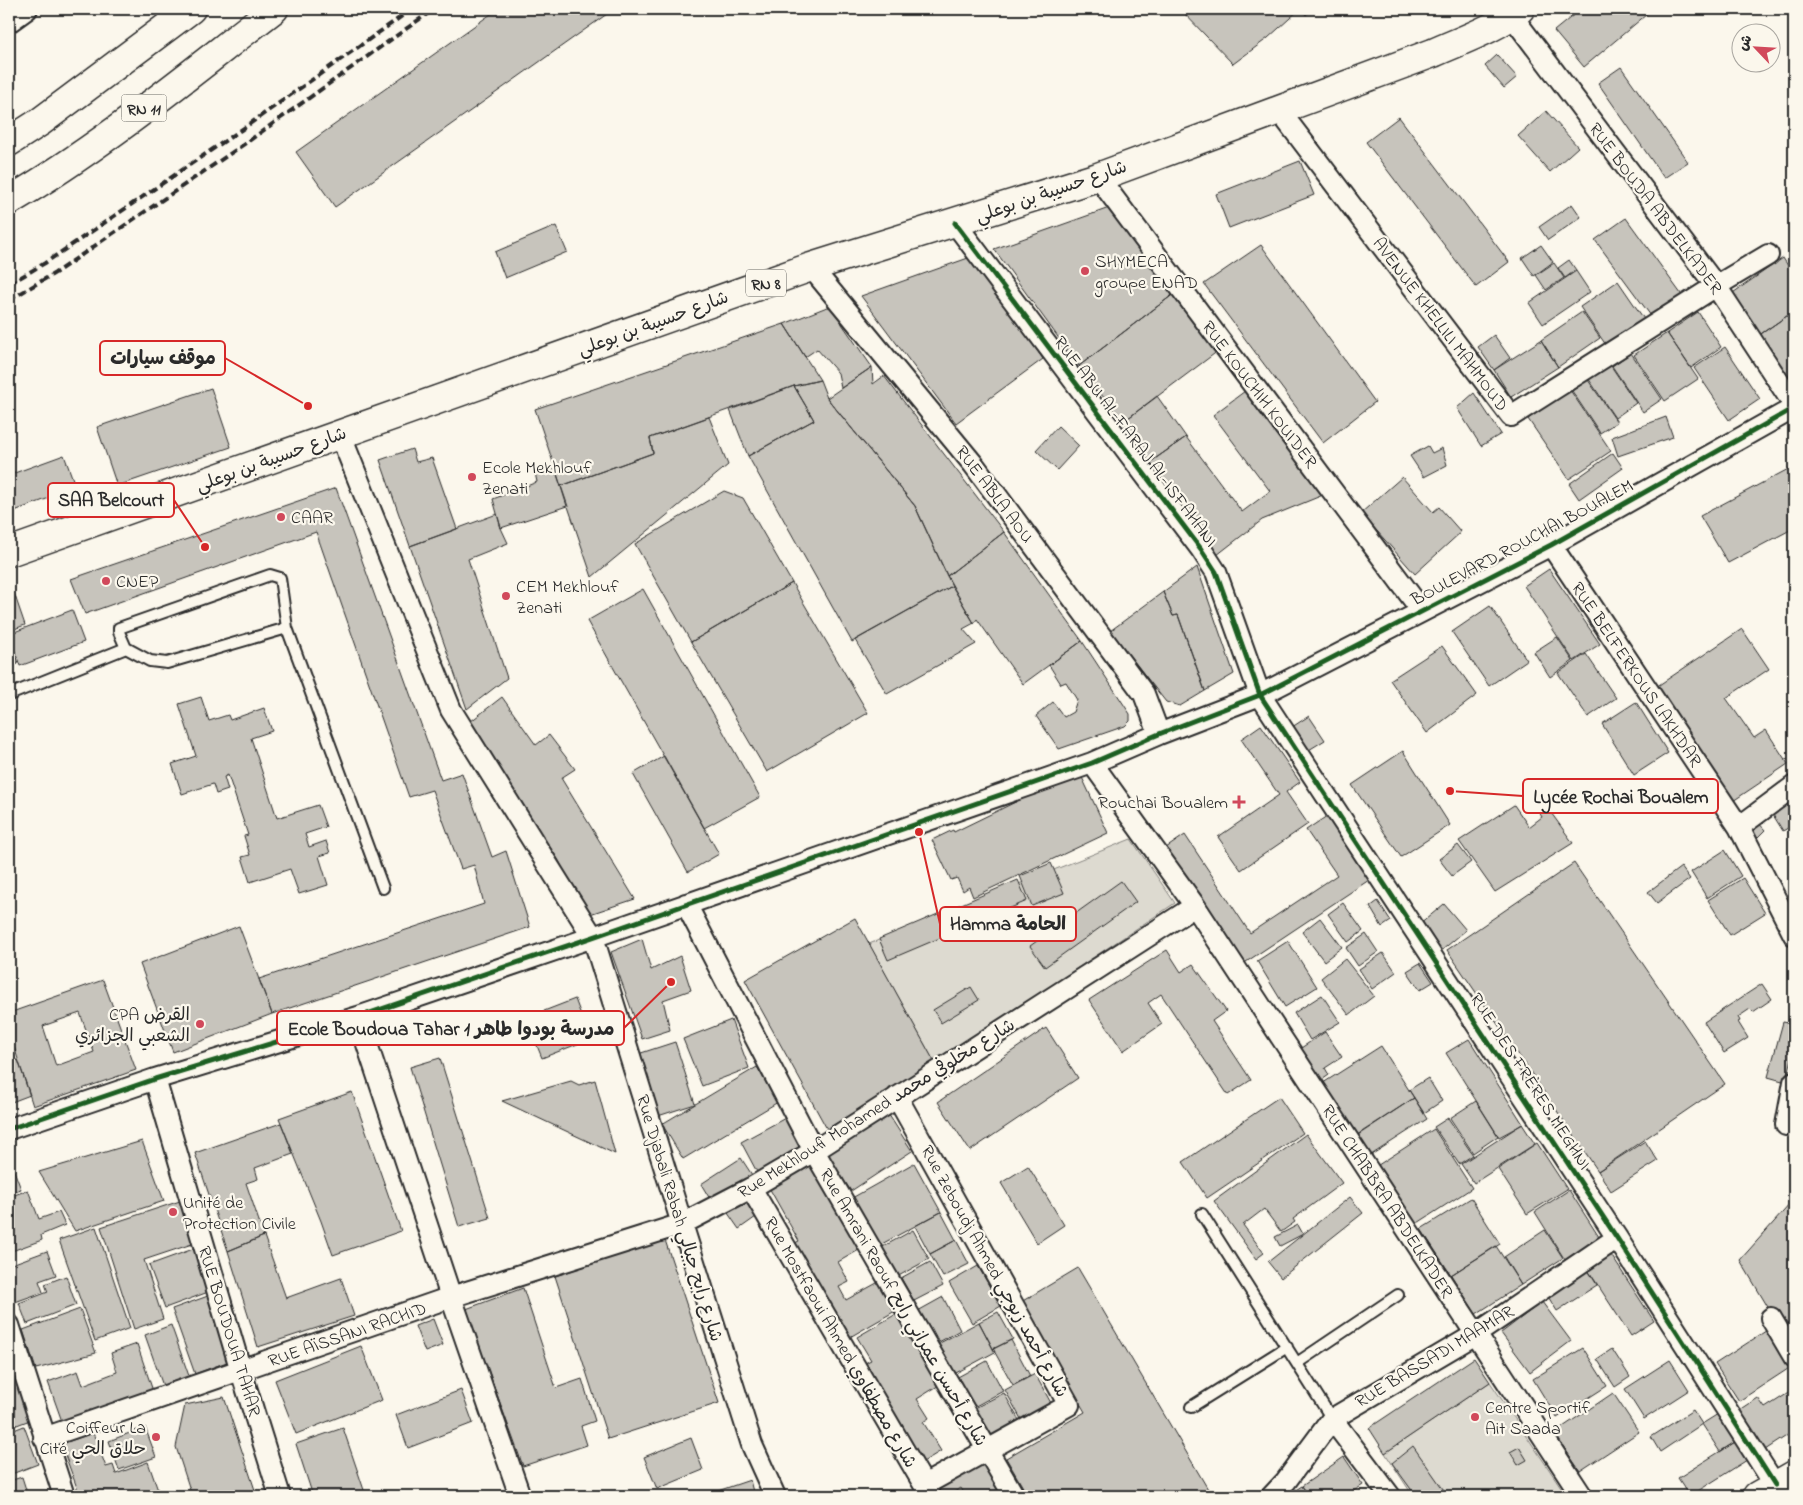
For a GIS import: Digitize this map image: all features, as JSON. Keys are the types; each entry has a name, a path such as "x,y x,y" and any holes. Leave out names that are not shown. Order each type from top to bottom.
{"main road":[{"path":"9,142 40,122 191,9"},
{"name":"RN 11","path":"9,201 37,185 122,125 274,9"},
{"name":"شارع حسيبة بن بوعلي","path":"9,552 812,267 1098,177 1433,53 1482,31 1516,12"}],"street":[{"path":"9,22 27,9"},
{"name":"RUE BOUDA ABDELKADER","path":"1516,12 1716,286 1794,407"},
{"name":"AVENUE KHELLILI MAHMOUD","path":"1278,109 1511,416 1768,255"},
{"name":"RUE KOUCHIH KOUIDER","path":"1098,177 1422,612"},
{"name":"RUE ABU AL-FARAJ AL-ISFAHANI","path":"956,223 1201,549 1216,572 1260,695"},
{"name":"RUE ABLA AOU","path":"812,267 974,465 1144,694 1159,734"},
{"name":"BOULEVARD ROUCHAI BOUALEM","path":"9,1129 155,1079 358,1017 1092,764 1159,734 1260,695 1551,545 1794,407"},
{"name":"Rue Djabali Rabah شارع رابح جبالي","path":"340,434 451,710 594,937 752,1445 775,1496"},
{"name":"RUE BELFERKOUS LAKHDAR","path":"1551,545 1738,827 1794,935"},
{"name":"RUE DES FRÈRES MEGHNI","path":"1260,695 1617,1238 1776,1485"},
{"name":"RUE CHABBRA ABDELKADER","path":"1092,764 1195,906 1582,1496"},
{"path":"1738,827 1794,786"},
{"name":"Rue Amrani Raouf شارع أحسن عمراني رابح","path":"686,904 814,1151 1014,1496"},
{"name":"Rue Mekhloufi Mohamed شارع مخلوفي محمد","path":"451,1297 682,1224 751,1188 898,1098 1195,906"},
{"path":"358,1017 451,1297 520,1496"},
{"name":"RUE BOUDOUA TAHAR","path":"155,1079 280,1496"},
{"path":"1786,1125 1794,1082"},
{"name":"Rue Zeboudj Ahmed شارع أحمد زبوجي","path":"898,1098 1069,1405 987,1449 927,1490"},
{"name":"Rue Mostfaoui Ahmed شارع مصطفاوي","path":"751,1188 927,1490"},
{"name":"RUE BASSADI MAAMAR","path":"1272,1496 1286,1481 1332,1418 1476,1334 1617,1238"},
{"name":"RUE AÏSSANI RACHID","path":"44,1438 451,1297"},
{"path":"1771,1318 1794,1357"},
{"path":"9,1325 64,1496"},
{"path":"1332,1418 1390,1496"}],"lane":[{"path":"287,628 167,663 150,661 126,648 119,632 119,628 270,575 280,578 287,628 383,888"},
{"path":"9,695 126,648"},
{"path":"1202,1214 1332,1418"},
{"path":"1297,1363 1398,1295"},
{"path":"1191,1407 1287,1347"}],"shaded area":[{"path":"1131,839 1175,903 935,1063 869,944"},
{"name":"Centre Sportif Ait Saada","path":"1490,1382 1567,1496 1413,1496 1385,1453"}],"building":[{"path":"498,9 614,9 335,207 296,152"},
{"path":"1180,9 1300,9 1268,38 1233,64"},
{"path":"1300,9 1313,9 1306,15"},
{"path":"1581,9 1653,9 1584,67 1554,31"},
{"path":"1497,55 1517,77 1504,88 1485,66"},
{"path":"1621,67 1688,162 1664,178 1598,83"},
{"path":"1546,111 1578,147 1550,172 1518,136"},
{"path":"1399,117 1509,262 1476,287 1366,142"},
{"path":"1300,161 1314,195 1229,228 1216,194"},
{"path":"1572,204 1581,217 1548,240 1539,227"},
{"name":"SHYMECA groupe ENAD","path":"1112,207 1175,293 1079,366 994,249"},
{"path":"1626,218 1684,298 1654,320 1595,240"},
{"path":"556,226 567,252 505,278 495,252"},
{"path":"1261,245 1375,402 1323,443 1204,284"},
{"path":"1541,245 1553,262 1534,276 1522,258"},
{"path":"971,257 1043,359 956,423 861,296"},
{"path":"1783,258 1794,275 1794,311 1755,338 1727,297"},
{"path":"1569,260 1576,270 1565,278 1558,268"},
{"path":"1554,263 1564,278 1546,290 1536,275"},
{"path":"1576,271 1590,292 1543,324 1529,303"},
{"path":"1618,281 1644,319 1606,345 1580,307"},
{"path":"1175,293 1218,351 1123,422 1079,366"},
{"path":"827,307 836,308 842,324 872,367 841,388 838,373 817,349 805,357 784,324"},
{"path":"1794,311 1794,382 1788,386 1755,338"},
{"path":"1582,312 1600,338 1558,367 1541,340"},
{"path":"1698,312 1721,347 1691,368 1667,333"},
{"path":"784,324 820,380 794,386 650,438 653,453 561,486 535,409"},
{"path":"1667,333 1698,379 1665,401 1634,355"},
{"path":"1494,335 1510,358 1494,370 1478,347"},
{"path":"1541,340 1558,367 1511,397 1494,370"},
{"path":"1725,347 1760,399 1729,420 1694,368"},
{"path":"1631,353 1662,399 1643,412 1612,366"},
{"path":"1609,363 1636,403 1615,418 1588,378"},
{"path":"872,367 873,384 884,376 1004,532 947,576 915,506 827,398"},
{"path":"820,380 827,398 915,506 952,586 852,642 748,456 814,420 794,386"},
{"path":"1588,380 1617,422 1600,433 1572,391"},
{"path":"794,386 814,420 748,456 730,410"},
{"path":"211,388 231,447 117,486 97,427"},
{"path":"1249,388 1323,495 1262,520 1217,555 1149,463 1186,437 1242,512 1270,491 1213,415"},
{"path":"1570,390 1611,451 1569,479 1528,419"},
{"path":"1474,393 1501,434 1481,446 1457,408"},
{"path":"1157,396 1186,437 1149,463 1123,422"},
{"path":"709,417 728,465 592,577 561,486 653,453 650,438"},
{"path":"1666,417 1673,437 1618,456 1612,437"},
{"path":"1058,426 1079,446 1057,470 1036,450"},
{"path":"1428,446 1432,453 1442,448 1447,465 1424,477 1410,456"},
{"path":"412,449 416,462 432,458 457,529 410,546 380,460"},
{"path":"1613,453 1623,468 1579,499 1569,484"},
{"path":"64,455 76,488 9,513 9,475"},
{"path":"1794,466 1794,528 1728,563 1700,516"},
{"path":"555,468 567,506 501,528 493,499 537,482 535,473"},
{"path":"1402,477 1433,512 1439,507 1461,532 1415,574 1361,513"},
{"path":"336,488 441,780 462,773 492,857 506,851 530,927 272,1014 259,979 484,904 474,865 461,869 432,790 409,797 316,532 85,614 71,579"},
{"path":"724,491 743,498 792,583 691,642 635,544"},
{"path":"497,514 508,543 468,559 507,678 467,709 410,546"},
{"path":"1004,532 1082,641 1023,684 977,619 974,623 947,576"},
{"path":"1197,567 1234,674 1205,691 1178,615 1173,616 1163,592"},
{"path":"1549,569 1600,644 1574,661 1524,586"},
{"path":"792,583 868,713 767,772 691,642"},
{"path":"952,586 974,623 963,629 976,644 887,694 855,640"},
{"path":"643,589 760,797 704,828 587,621"},
{"path":"1163,592 1173,616 1178,615 1205,691 1180,706 1166,702 1110,631"},
{"path":"14,593 25,625 9,631 9,595"},
{"path":"1490,606 1527,660 1489,686 1452,632"},
{"path":"72,610 84,642 20,666 9,634"},
{"path":"1742,629 1769,669 1726,698 1754,738 1766,730 1788,764 1733,801 1656,687"},
{"path":"1557,637 1573,661 1550,677 1534,652"},
{"path":"9,639 18,664 9,667"},
{"path":"1082,641 1130,714 1130,721 1125,726 1059,749 1036,716 1053,702 1064,717 1073,712 1077,700 1066,682 1061,684 1049,665"},
{"path":"1442,646 1477,695 1427,733 1390,680"},
{"path":"1586,654 1616,698 1588,717 1558,673"},
{"path":"201,697 209,721 228,715 230,720 264,708 272,731 251,738 277,818 318,805 326,827 305,834 309,847 326,841 330,853 319,856 328,885 299,894 290,869 250,882 242,857 250,855 244,836 248,835 228,775 224,777 228,790 216,794 213,784 182,794 172,764 196,756 179,704"},
{"path":"502,697 536,745 549,735 575,769 561,778 635,899 587,915 558,859 466,725"},
{"path":"1636,702 1668,753 1634,775 1602,724"},
{"path":"1309,716 1325,740 1304,753 1289,729"},
{"path":"1261,725 1300,782 1286,792 1308,824 1241,870 1218,837 1279,795 1241,739"},
{"path":"1403,751 1450,825 1401,857 1352,785"},
{"path":"664,756 719,854 688,872 633,774"},
{"path":"1079,771 1108,833 973,897 969,887 963,891 957,878 951,880 932,840 953,830 954,832"},
{"path":"1794,791 1794,824 1783,831 1768,807"},
{"path":"1538,795 1573,843 1495,892 1459,841 1514,805 1529,827 1542,817 1531,799"},
{"path":"1327,816 1369,880 1243,964 1166,848 1185,835 1250,933 1337,875 1306,830"},
{"path":"1755,819 1765,830 1757,838 1747,826"},
{"path":"1458,845 1471,862 1452,876 1439,859"},
{"path":"1725,850 1741,876 1707,898 1691,872"},
{"path":"1051,863 1064,893 1032,906 1020,876"},
{"path":"1574,863 1725,1084 1598,1171 1447,950"},
{"path":"1681,867 1690,879 1657,903 1648,892"},
{"path":"1743,878 1765,913 1730,935 1708,900"},
{"path":"1018,880 1027,901 888,960 879,939"},
{"path":"1121,881 1136,902 1045,967 1030,946"},
{"path":"1378,901 1391,921 1382,927 1370,907"},
{"path":"1343,903 1363,931 1348,942 1328,914"},
{"path":"1444,904 1466,930 1441,951 1419,925"},
{"path":"855,918 935,1063 827,1129 745,980"},
{"path":"1320,918 1342,947 1324,961 1302,932"},
{"path":"239,926 272,1014 173,1052 140,964"},
{"path":"1366,934 1378,952 1358,966 1346,948"},
{"path":"642,939 651,970 680,956 691,990 663,1000 670,1030 642,1039 611,952"},
{"path":"1288,941 1317,987 1285,1007 1257,961"},
{"path":"1167,950 1181,972 1193,964 1226,1011 1212,1021 1251,1080 1228,1095 1161,994 1148,1003 1162,1024 1123,1051 1089,1000"},
{"path":"1383,953 1396,972 1372,989 1359,969"},
{"path":"1345,959 1374,996 1349,1015 1321,978"},
{"path":"1420,963 1433,982 1420,990 1407,971"},
{"path":"103,980 136,1070 33,1106 9,1031 9,1013","holes":["80,1013 94,1052 56,1066 43,1026"]},
{"path":"1762,984 1772,999 1753,1012 1750,1009 1738,1017 1740,1021 1738,1022 1748,1038 1724,1053 1704,1022"},
{"path":"971,987 979,1000 941,1023 933,1010"},
{"path":"1322,995 1340,1022 1310,1040 1294,1013"},
{"path":"575,999 590,1039 542,1058 526,1018"},
{"path":"731,1020 749,1068 702,1086 683,1039"},
{"path":"1783,1022 1794,1024 1794,1051 1786,1082 1768,1077"},
{"path":"1046,1028 1078,1078 970,1151 938,1102"},
{"path":"1325,1032 1342,1057 1325,1068 1329,1075 1319,1082 1298,1050"},
{"path":"1469,1039 1523,1124 1499,1137 1446,1053"},
{"path":"675,1042 695,1104 658,1116 638,1054"},
{"path":"1381,1046 1414,1098 1354,1137 1320,1085"},
{"path":"440,1058 490,1218 459,1227 410,1067"},
{"path":"18,1060 30,1095 9,1103 9,1063"},
{"path":"757,1067 778,1102 683,1159 662,1124"},
{"path":"1428,1078 1442,1101 1424,1113 1409,1090"},
{"path":"595,1080 615,1154 502,1101 571,1081 579,1085"},
{"path":"352,1092 401,1231 333,1255 279,1118"},
{"path":"1279,1097 1303,1133 1207,1198 1183,1162"},
{"path":"1414,1098 1427,1119 1368,1157 1355,1137"},
{"path":"1476,1101 1498,1136 1473,1153 1450,1118"},
{"path":"887,1112 912,1151 851,1191 825,1152"},
{"path":"789,1116 805,1147 757,1172 741,1142"},
{"path":"1448,1118 1473,1155 1459,1164 1434,1127"},
{"path":"281,1123 293,1154 255,1168 258,1179 246,1183 264,1236 228,1251 195,1153"},
{"path":"1522,1124 1535,1144 1474,1183 1461,1164"},
{"path":"1434,1129 1472,1188 1410,1228 1372,1169"},
{"path":"1306,1134 1342,1183 1293,1219 1295,1222 1281,1232 1264,1209 1243,1225 1264,1253 1256,1259 1214,1201"},
{"path":"142,1141 164,1201 75,1231 39,1172"},
{"path":"1645,1141 1658,1161 1611,1191 1598,1171"},
{"path":"1537,1143 1567,1189 1527,1214 1498,1169"},
{"path":"741,1158 754,1178 713,1204 701,1184"},
{"path":"9,1160 21,1189 9,1193"},
{"path":"809,1160 859,1250 838,1262 849,1282 839,1287 846,1300 886,1278 902,1307 843,1341 828,1302 795,1243 799,1241 767,1184"},
{"path":"914,1163 941,1212 878,1246 852,1198"},
{"path":"1028,1166 1064,1225 1037,1243 1001,1183"},
{"path":"28,1190 39,1219 59,1212 65,1225 41,1235 42,1240 9,1252 9,1197"},
{"path":"1569,1190 1599,1237 1565,1260 1535,1212"},
{"path":"740,1194 756,1217 739,1229 723,1206"},
{"path":"1350,1197 1363,1213 1281,1278 1268,1262"},
{"path":"1471,1198 1500,1244 1451,1275 1421,1229"},
{"path":"180,1201 195,1243 144,1260 163,1319 134,1329 101,1227"},
{"path":"1791,1203 1794,1209 1794,1351 1740,1260"},
{"path":"941,1212 956,1240 930,1254 915,1226"},
{"path":"1298,1225 1303,1234 1280,1246 1275,1237"},
{"path":"96,1227 130,1328 95,1341 59,1240"},
{"path":"913,1230 929,1259 895,1278 879,1249"},
{"path":"1545,1230 1563,1258 1521,1285 1504,1257"},
{"path":"264,1236 286,1298 341,1278 354,1316 258,1347 228,1251"},
{"path":"665,1240 719,1403 608,1439 555,1276"},
{"path":"956,1240 969,1264 943,1277 930,1254"},
{"path":"1496,1246 1521,1285 1476,1314 1451,1275"},
{"path":"196,1248 211,1291 165,1308 149,1265"},
{"path":"47,1251 56,1275 39,1281 43,1292 15,1302 9,1287 9,1265"},
{"path":"1611,1255 1654,1321 1631,1336 1588,1270"},
{"path":"930,1262 943,1286 914,1301 901,1278"},
{"path":"978,1266 1001,1306 972,1323 949,1283"},
{"path":"1078,1268 1212,1496 1028,1496 1006,1458 1085,1412 1021,1302"},
{"path":"1588,1270 1597,1285 1557,1311 1547,1295"},
{"path":"66,1276 76,1305 27,1324 19,1303 48,1292 45,1284"},
{"path":"523,1288 556,1388 582,1379 595,1421 581,1426 587,1445 523,1466 466,1309"},
{"path":"208,1296 232,1360 195,1374 172,1309"},
{"path":"943,1297 960,1330 939,1342 931,1327 926,1330 916,1312"},
{"path":"1542,1302 1571,1341 1530,1372 1501,1333"},
{"path":"80,1309 96,1353 36,1369 23,1330"},
{"path":"998,1312 1013,1339 993,1349 979,1322"},
{"path":"898,1313 941,1384 917,1399 929,1418 923,1422 941,1451 918,1465 859,1366 871,1360 857,1337"},
{"path":"433,1319 443,1345 425,1352 415,1326"},
{"path":"979,1322 995,1352 954,1374 938,1344"},
{"path":"171,1325 189,1376 163,1386 145,1335"},
{"path":"1772,1327 1794,1365 1739,1401 1715,1364"},
{"path":"1011,1340 1030,1376 1013,1385 993,1349"},
{"path":"137,1344 154,1394 64,1427 48,1382 78,1371 83,1385 117,1372 111,1353"},
{"path":"361,1346 382,1400 296,1434 275,1380"},
{"path":"1583,1348 1607,1386 1557,1418 1533,1379"},
{"path":"1612,1349 1630,1377 1615,1387 1597,1359"},
{"path":"1474,1358 1490,1382 1385,1453 1369,1428"},
{"path":"1670,1360 1689,1390 1644,1419 1625,1389"},
{"path":"9,1361 30,1420 9,1428"},
{"path":"987,1361 1003,1391 972,1408 956,1378"},
{"path":"1035,1374 1051,1403 1021,1419 1005,1390"},
{"path":"461,1390 473,1423 408,1448 396,1415"},
{"path":"1790,1392 1794,1399 1794,1431 1765,1450 1740,1410 1758,1398 1765,1408"},
{"path":"1004,1393 1020,1422 988,1439 973,1409"},
{"path":"1613,1393 1639,1432 1580,1471 1554,1433"},
{"path":"224,1397 257,1496 192,1496 176,1447 185,1405"},
{"path":"1693,1410 1702,1424 1660,1452 1651,1437"},
{"path":"1718,1414 1735,1442 1720,1452 1702,1424"},
{"path":"24,1426 38,1464 9,1475 9,1432"},
{"path":"145,1427 156,1457 119,1470 109,1441"},
{"path":"343,1428 366,1496 313,1496 296,1444"},
{"path":"93,1433 106,1467 113,1465 116,1474 148,1462 160,1496 80,1496 61,1444"},
{"path":"691,1438 703,1470 657,1489 644,1457"},
{"path":"1735,1442 1747,1460 1690,1496 1678,1478"},
{"path":"1413,1446 1448,1496 1416,1496 1392,1463"},
{"path":"1519,1447 1527,1460 1518,1465 1510,1452"},
{"path":"984,1455 1001,1488 986,1496 966,1496 961,1488 954,1492 956,1496 942,1496 934,1482"},
{"path":"1344,1457 1363,1485 1346,1496 1309,1496 1302,1486"},
{"path":"22,1477 28,1496 9,1496 9,1481"},
{"path":"750,1480 754,1496 703,1496"},
{"path":"1302,1486 1309,1496 1286,1496"}],"railway":[{"path":"9,284 45,263 241,130 412,9"},
{"path":"9,300 55,273 250,140 434,9"}],"cycle path":[{"path":"955,223 1201,549 1216,572 1260,695 1617,1238 1775,1485"},
{"path":"9,1129 155,1079 358,1017 1092,763 1159,734 1260,695 1551,545 1794,408"}],"place":[{"name":"SHYMECA groupe ENAD","path":"1085,271"},
{"name":"موقف سيارات","path":"308,406"},
{"name":"Ecole Mekhlouf Zenati","path":"472,477"},
{"name":"CAAR","path":"281,517"},
{"name":"SAA Belcourt","path":"205,547"},
{"name":"CNEP","path":"106,581"},
{"name":"CEM Mekhlouf Zenati","path":"506,596"},
{"name":"Lycée Rochai Boualem","path":"1450,791"},
{"name":"Rouchai Boualem","path":"1239,802"},
{"name":"Hamma الحامة","path":"919,832"},
{"name":"Ecole Boudoua Tahar 1 مدرسة بودوا طاهر","path":"671,982"},
{"name":"CPA القرض الشعبي الجزائري","path":"200,1024"},
{"name":"Unité de Protection Civile","path":"173,1212"},
{"name":"Centre Sportif Ait Saada","path":"1475,1417"},
{"name":"Coiffeur La Cité حلاق الحي","path":"156,1437"}]}
